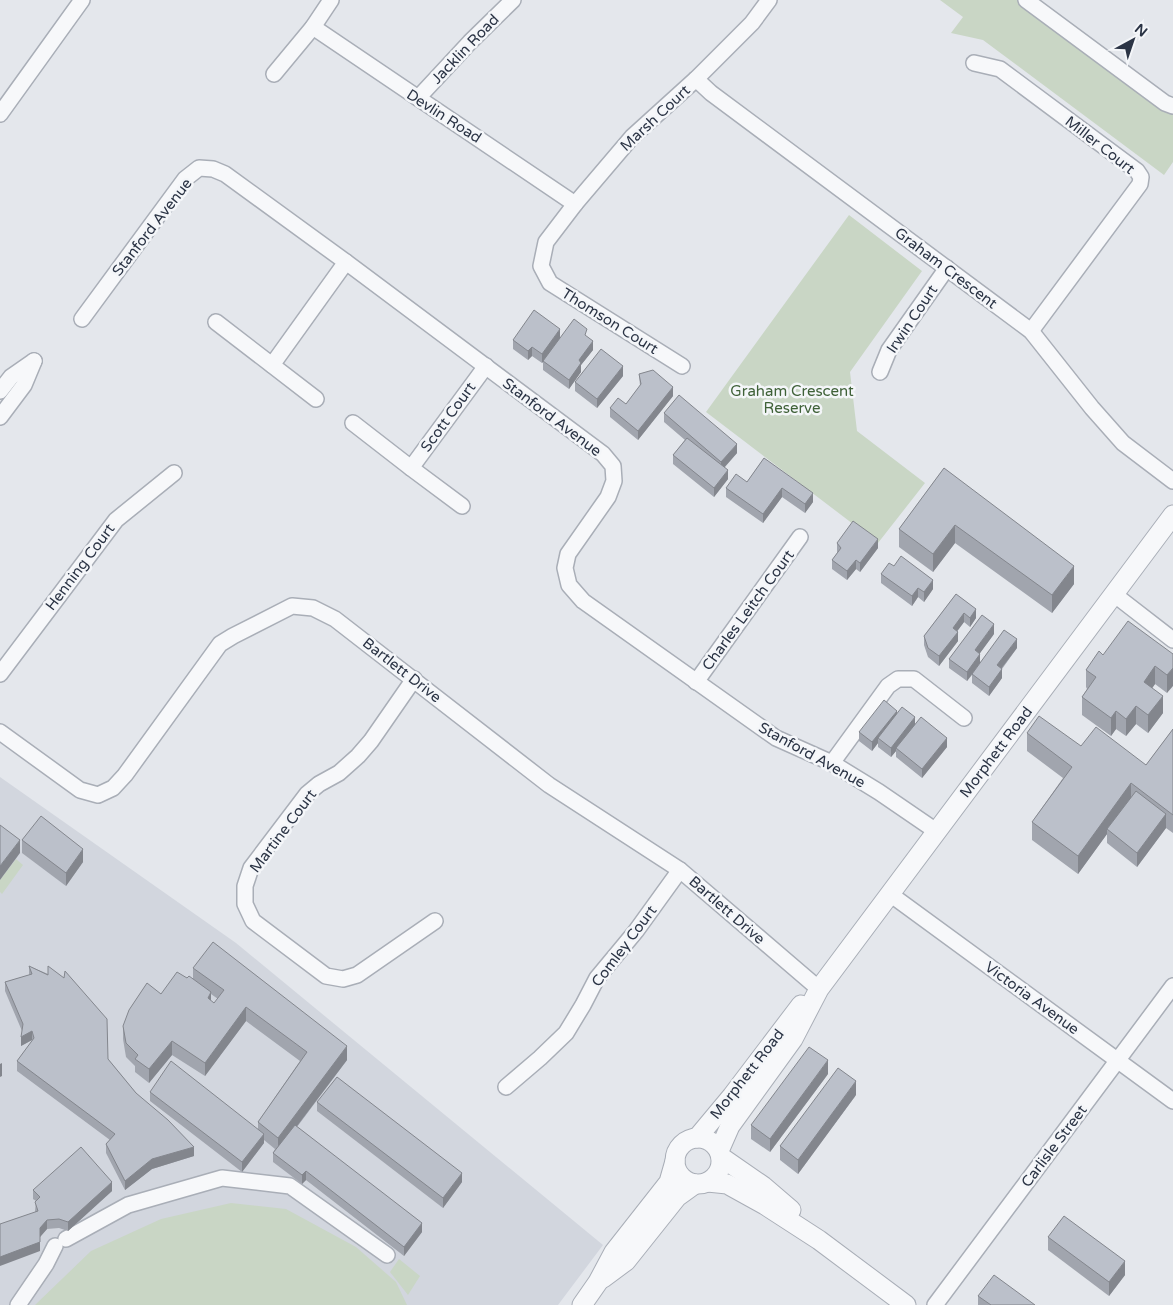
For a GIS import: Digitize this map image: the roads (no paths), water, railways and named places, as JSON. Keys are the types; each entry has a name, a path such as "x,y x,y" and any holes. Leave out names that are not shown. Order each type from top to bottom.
{"street":[{"path":"0,114 82,0"},
{"path":"274,74 313,27 331,0"},
{"name":"Jacklin Road","path":"418,98 470,42 513,0"},
{"name":"Marsh Court","path":"546,242 575,204 632,137 696,79 752,23 769,0"},
{"path":"1026,0 1165,103 1173,106"},
{"name":"Devlin Road","path":"313,27 575,204"},
{"name":"Miller Court","path":"974,63 1000,69 1137,171 1141,177 1140,184 1031,331"},
{"name":"Graham Crescent","path":"696,79 711,93 1031,331 1092,408 1123,443 1173,481"},
{"name":"Stanford Avenue","path":"82,319 185,180 199,168 213,169 225,174 603,454 613,466 614,481 608,497 568,554 565,568 569,585 583,601 776,738 832,763 880,792 936,831"},
{"name":"Thomson Court","path":"546,242 541,266 550,283 682,366"},
{"path":"272,365 346,262"},
{"name":"Irwin Court","path":"880,372 889,350 947,268"},
{"path":"216,322 316,399"},
{"path":"0,391 11,377 34,361 24,385 0,417"},
{"name":"Scott Court","path":"411,468 486,366"},
{"name":"Scott Court","path":"353,423 462,506"},
{"name":"Henning Court","path":"0,674 116,520 174,473"},
{"name":"Morphett Road","path":"720,1154 730,1126 793,1039 819,989 1173,515"},
{"name":"Charles Leitch Court","path":"696,682 800,537"},
{"path":"1115,594 1173,640"},
{"name":"Bartlett Drive","path":"0,732 80,790 98,795 113,788 125,776 220,644 292,606 313,608 335,619 549,785 680,870 819,989"},
{"name":"Martine Court","path":"414,679 358,756 339,773 319,784 307,794 251,868 245,886 245,904 252,921 326,976 343,979 357,975 435,921"},
{"path":"832,763 888,686 898,679 914,679 964,718"},
{"name":"Comley Court","path":"506,1087 566,1033 597,978 636,931 680,870"},
{"name":"Victoria Avenue","path":"890,894 1173,1101"},
{"name":"Carlisle Street","path":"935,1305 1173,986"},
{"name":"Morphett Road","path":"697,1138 732,1096 798,1008 819,989"},
{"path":"582,1305 598,1282 614,1252 669,1182 677,1152 689,1140 697,1138 706,1139 714,1144 720,1154 794,1212 819,1240"},
{"path":"598,1282 626,1261 676,1197 716,1177 720,1169 720,1154"},
{"path":"675,1161 677,1170 682,1178 690,1183 727,1184 765,1205 819,1240 906,1305"},
{"path":"18,1305 61,1243 128,1205 222,1178 290,1186 387,1255"}],"park label":[{"name":"Graham Crescent Reserve","path":"792,400"}]}
